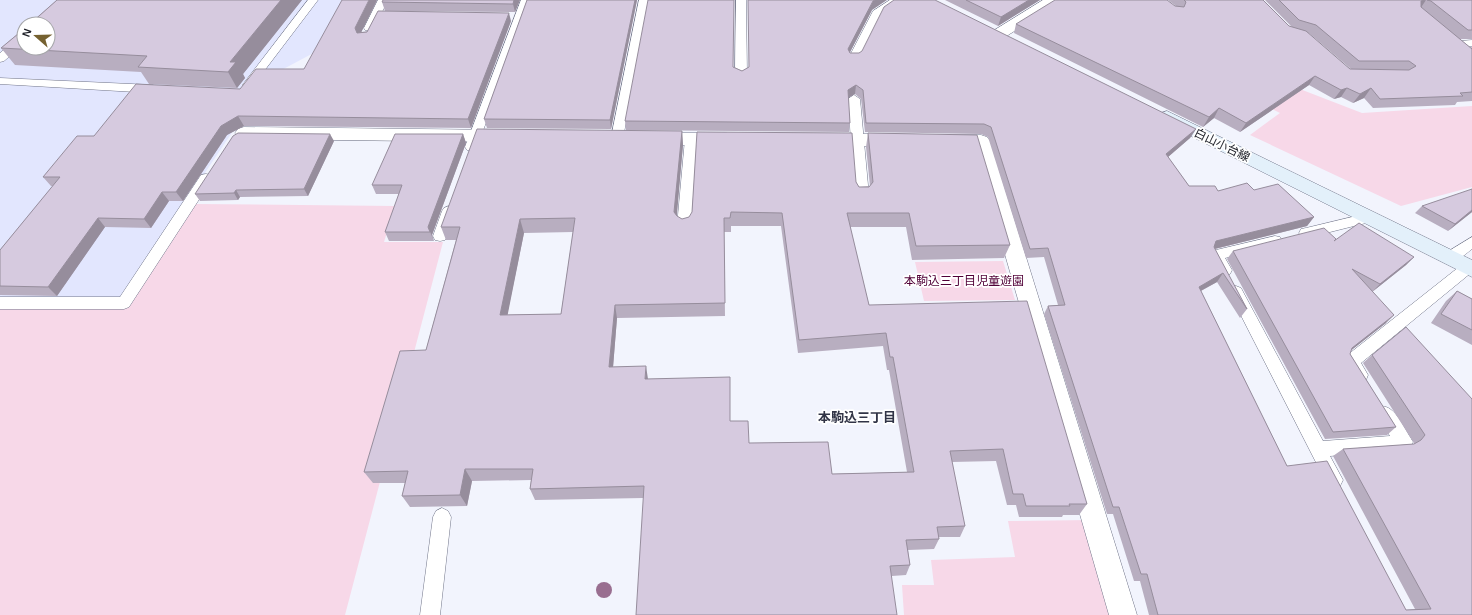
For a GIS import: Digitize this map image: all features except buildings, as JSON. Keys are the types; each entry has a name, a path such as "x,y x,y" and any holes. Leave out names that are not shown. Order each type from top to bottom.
{"main road":[{"name":"白山小台線","path":"1149,108 1471,268"}],"street":[{"path":"999,34 1054,0"},
{"path":"238,136 522,136"},
{"path":"609,138 746,140"},
{"path":"802,140 981,141 1123,615"}],"lane":[{"path":"241,94 313,0"},
{"path":"365,38 380,16 384,0"},
{"path":"468,157 515,17 526,0"},
{"path":"609,138 644,0"},
{"path":"741,0 741,76"},
{"path":"854,59 877,13 897,0"},
{"path":"1441,30 1457,44 1470,48"},
{"path":"0,59 16,45"},
{"path":"0,81 165,90"},
{"path":"854,99 862,196"},
{"path":"684,226 691,139"},
{"path":"0,303 124,303 214,165"},
{"path":"440,236 452,200"},
{"path":"1341,491 1216,255 1369,218"},
{"path":"1449,258 1472,242"},
{"path":"1318,449 1404,442 1351,362 1471,268"},
{"path":"430,615 442,517"}],"shaded area":[{"path":"0,0 347,0 321,49 274,74 233,131 121,298 0,298"}],"green space":[{"path":"1170,39 1362,113 1472,106 1472,187 1401,206 1250,135 1280,113 1157,51"},
{"path":"195,204 395,206 384,242 443,242 345,615 0,615 0,307 127,308"},
{"name":"本駒込三丁目児童遊園","path":"1003,261 1015,300 924,301 915,262"},
{"path":"1090,520 1118,615 904,615 902,585 934,585 931,560 1015,557 1008,521"}],"district":[{"name":"本駒込三丁目","path":"857,417"}]}
